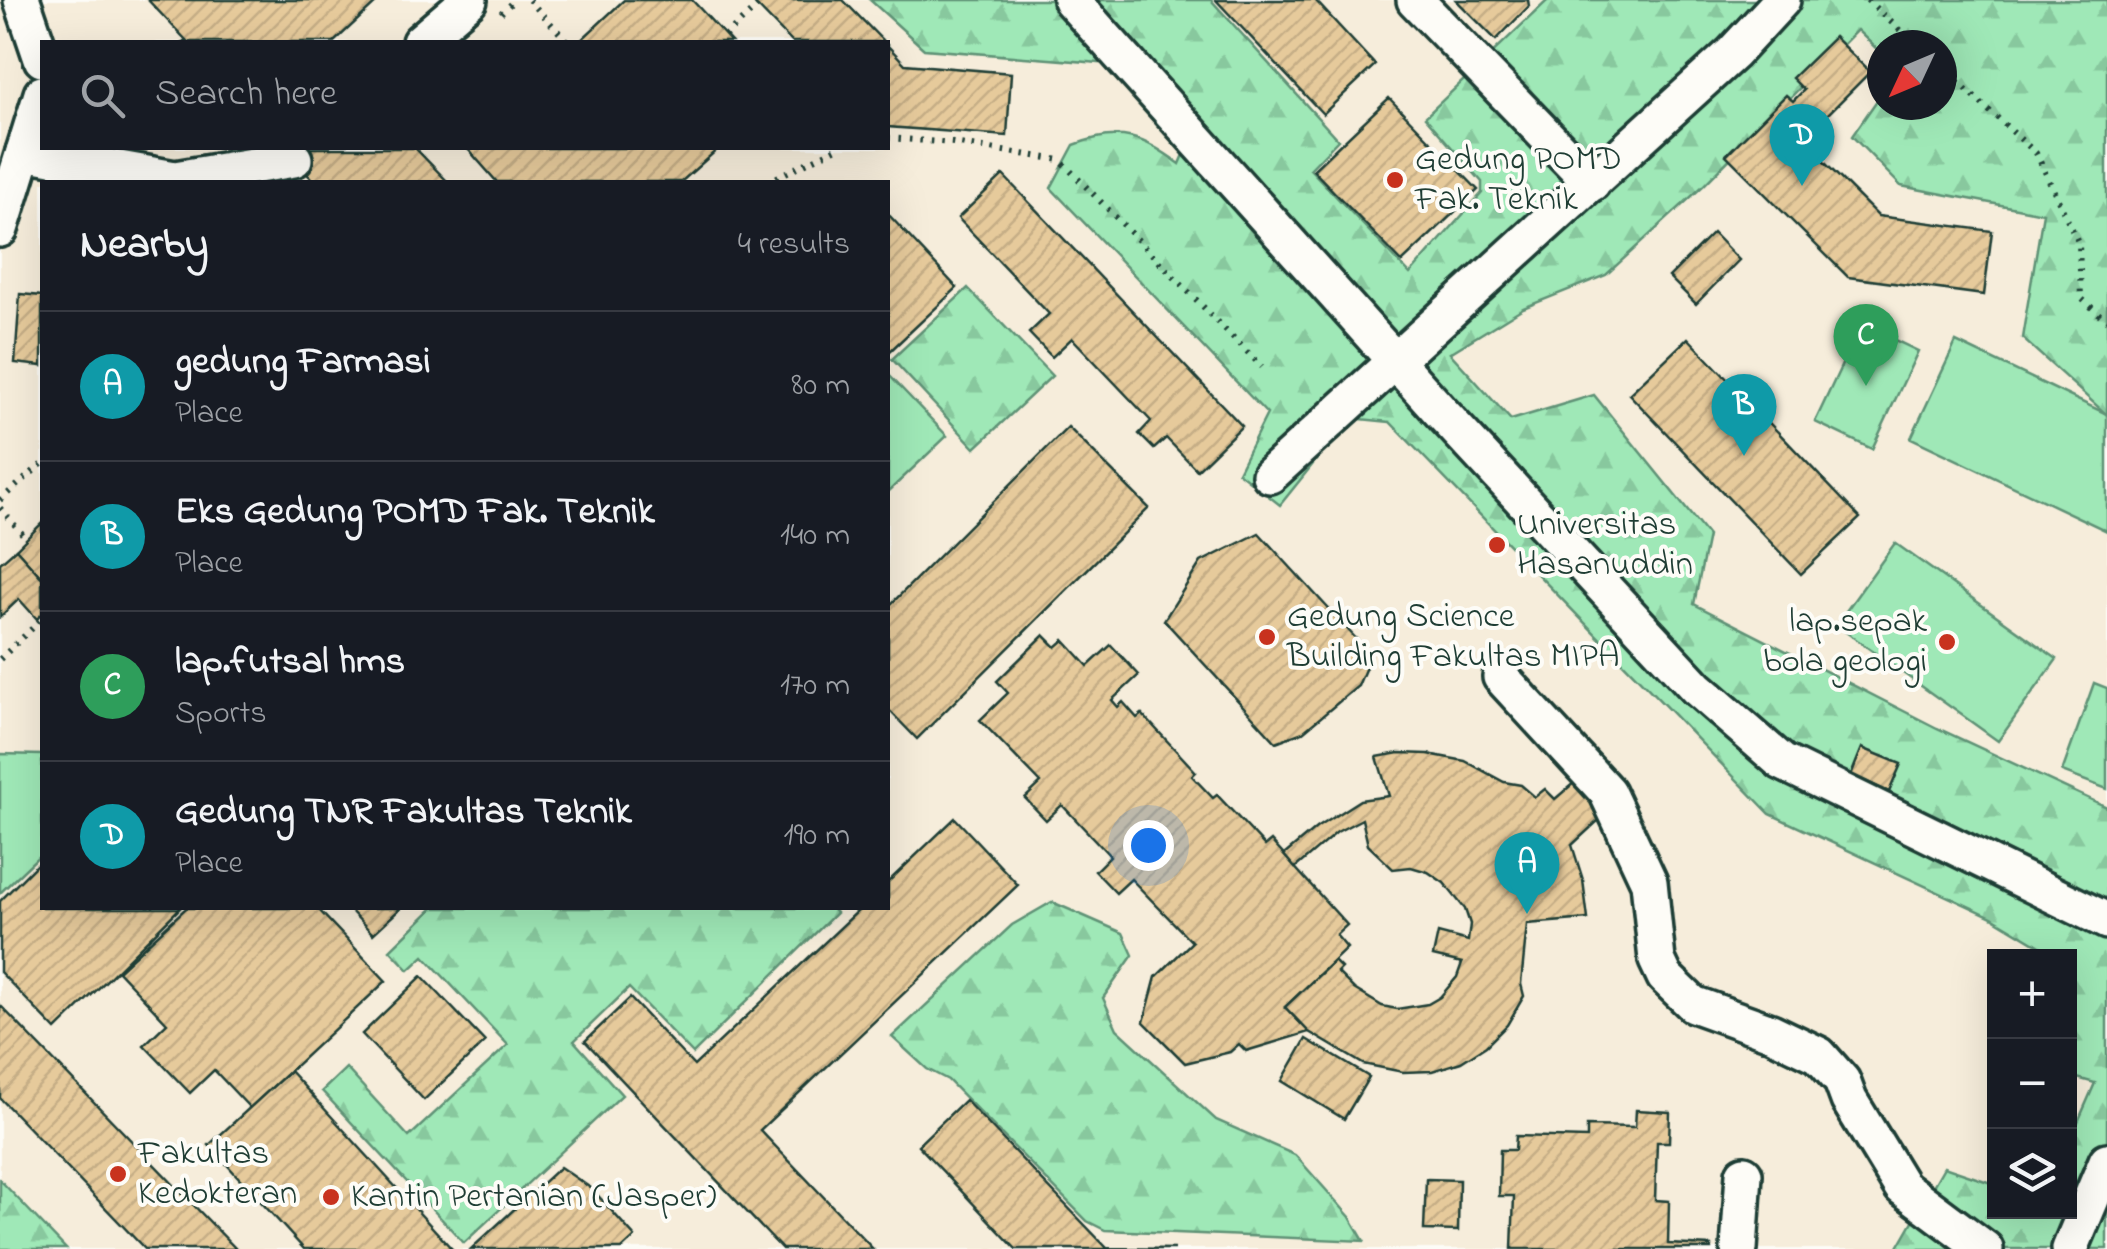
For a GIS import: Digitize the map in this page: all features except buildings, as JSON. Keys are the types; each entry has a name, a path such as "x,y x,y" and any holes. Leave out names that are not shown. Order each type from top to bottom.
{"street":[{"path":"22,0 40,53"},
{"path":"422,40 469,0"},
{"path":"1071,0 1697,688 1782,762 2107,921"},
{"path":"1415,0 1592,183"},
{"path":"1270,474 1732,54 1782,0"},
{"path":"0,229 40,100"},
{"path":"24,152 176,179 294,160"},
{"path":"1500,677 1607,792 1649,882 1657,960 1665,977 1694,1004 1739,1019 1819,1055 1842,1081 1849,1100 1902,1187 1985,1249"},
{"path":"2070,1249 2107,1161"},
{"path":"1739,1249 1744,1174"}],"path":[{"path":"529,0 566,40"},
{"path":"1866,0 1899,30"},
{"path":"725,36 758,6"},
{"path":"1957,82 2036,153 2079,244 2081,298 2107,321"},
{"path":"890,138 953,143 1060,160 1262,367"},
{"path":"771,180 833,150"},
{"path":"0,500 40,466"},
{"path":"0,508 26,538"},
{"path":"0,659 40,621"}],"shaded area":[{"name":"Universitas Hasanuddin","path":"0,0 2107,0 2107,1249 0,1249"}],"green space":[{"path":"870,0 1211,0 1338,140 1310,169 1410,274 1482,193 1482,182 1425,117 1548,0 2107,0 2107,415 2022,338 2043,213 1901,186 1852,136 1867,114 1867,120 1957,120 1957,30 1867,30 1867,40 1857,30 1704,185 1606,275 1523,308 1450,353 1511,420 1594,395 1708,536 1694,604 1937,728 2107,807 2107,1249 1897,1249 1944,1167 1987,1182 1987,1219 2077,1219 2077,1124 2095,1083 2077,1078 2077,949 2045,949 1992,917 1770,814 1390,422 1350,418 1280,505 1238,472 1267,414 1051,188 1074,145 1090,140 1130,137 1180,164 1186,150 1112,64 924,49"},
{"path":"968,288 1052,376 975,448 892,359"},
{"path":"1861,324 1918,351 1872,449 1815,422"},
{"path":"1956,342 2107,414 2107,531 1911,438"},
{"path":"890,376 947,436 890,490"},
{"name":"lap.sepak bola geologi","path":"1895,543 2057,659 1998,741 1836,625"},
{"path":"2094,683 2107,688 2107,789 2062,772"},
{"path":"0,754 40,755 40,855 0,893"},
{"path":"1052,902 1123,933 1133,955 1103,998 1117,1029 1216,1120 1295,1155 1350,1217 1364,1241 1105,1230 1087,1221 948,1080 927,1069 892,1037 1012,925"},
{"path":"431,910 836,913 693,1054 629,988 574,1041 622,1095 464,1243 322,1091 346,1068 409,1137 508,1045 424,956 409,970 390,950"},
{"path":"0,1180 66,1249 0,1249"}],"place":[{"name":"Gedung POMD Fak. Teknik","path":"1395,180"},
{"name":"Gedung TNR Fakultas Teknik","path":"1802,186"},
{"name":"lap.futsal hms","path":"1866,386"},
{"name":"Eks Gedung POMD Fak. Teknik","path":"1744,456"},
{"name":"Universitas Hasanuddin","path":"1497,545"},
{"name":"Gedung Science Building Fakultas MIPA","path":"1267,637"},
{"name":"lap.sepak bola geologi","path":"1947,642"},
{"name":"gedung Farmasi","path":"1527,914"},
{"name":"Fakultas Kedokteran","path":"118,1174"},
{"name":"Kantin Pertanian (Jasper)","path":"331,1197"}]}
